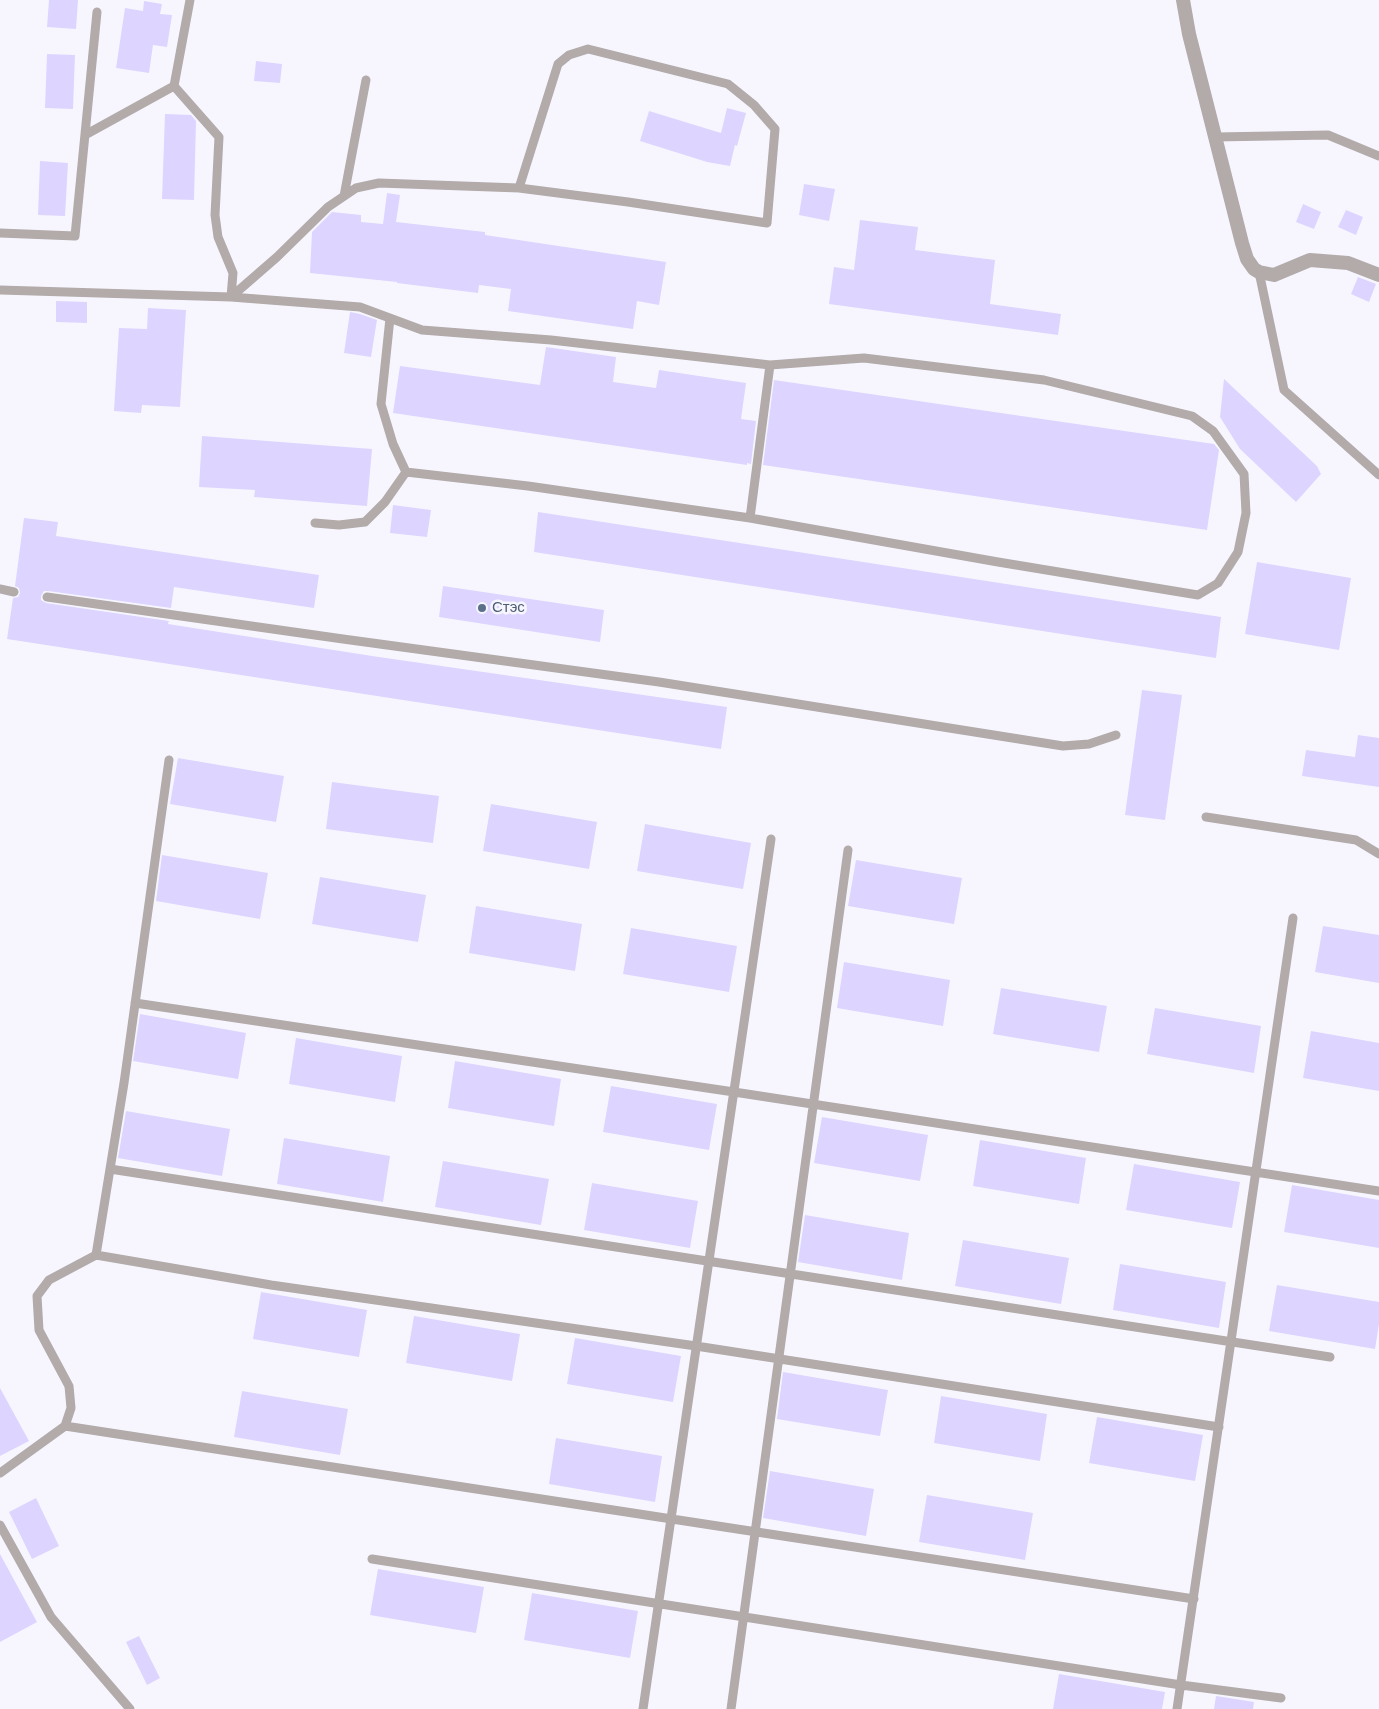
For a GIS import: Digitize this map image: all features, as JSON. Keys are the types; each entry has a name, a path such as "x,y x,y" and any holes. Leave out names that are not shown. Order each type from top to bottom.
{"street":[{"path":"1183,0 1188,34 1214,138 1242,243 1247,259 1254,269 1274,275 1310,260 1348,263 1379,276"}],"lane":[{"path":"174,86 190,0"},
{"path":"0,233 75,236 96,12"},
{"path":"231,297 277,257 328,207 356,188 379,183 519,188 767,223 775,129 754,105 728,84 588,49 569,55 558,64 519,188"},
{"path":"344,196 366,80"},
{"path":"85,135 174,86"},
{"path":"174,86 219,137 215,215 218,237 233,273 231,297"},
{"path":"1214,138 1328,135 1379,156"},
{"path":"1259,272 1284,390 1379,475"},
{"path":"0,290 231,297 360,307 422,330 551,340 770,365 864,358 1044,380 1192,416 1213,431 1244,474 1246,513 1238,552 1218,583 1198,595 988,561 750,518 528,486 406,472"},
{"path":"390,318 381,404 393,444 406,472"},
{"path":"750,518 770,365"},
{"path":"316,523 339,525 365,522 385,502 406,472"},
{"path":"0,589 14,592"},
{"path":"47,597 659,682 1063,746 1089,744 1116,735"},
{"path":"96,1255 135,1003 169,760"},
{"path":"1206,817 1356,840 1379,854"},
{"path":"643,1709 770,839"},
{"path":"731,1709 848,850"},
{"path":"1178,1709 1293,918"},
{"path":"135,1003 734,1092 1379,1191"},
{"path":"110,1168 1330,1357"},
{"path":"0,1473 65,1426 71,1408 69,1386 39,1330 37,1296 49,1280 96,1255 271,1285 696,1346 1219,1427"},
{"path":"65,1426 1194,1599"},
{"path":"0,1525 51,1617 130,1709"},
{"path":"372,1559 1181,1686 1281,1698"}],"building":[{"path":"49,0 78,0 76,29 47,27"},
{"path":"144,1 162,4 160,14 172,15 167,47 153,45 149,73 116,68 125,8 143,11"},
{"path":"47,54 75,55 73,109 45,108"},
{"path":"256,61 282,64 280,83 254,81"},
{"path":"727,108 746,113 730,166 707,162 640,141 649,111 721,133"},
{"path":"165,114 191,115 196,121 194,200 162,199"},
{"path":"40,161 68,163 65,216 38,215"},
{"path":"804,184 835,189 829,221 799,215"},
{"path":"387,193 400,195 396,222 485,232 485,235 666,262 659,305 637,301 633,329 508,311 511,289 479,285 478,293 310,273 312,232 332,212 361,215 361,222 383,224"},
{"path":"1303,204 1321,212 1314,229 1296,222"},
{"path":"1346,210 1363,217 1356,235 1338,227"},
{"path":"860,220 918,227 915,250 995,260 990,304 1061,314 1058,335 829,304 834,267 854,270"},
{"path":"1358,277 1376,284 1369,302 1351,294"},
{"path":"56,301 87,302 87,323 56,322"},
{"path":"148,308 186,310 180,407 142,405 141,413 114,411 119,328 147,329"},
{"path":"350,312 377,320 371,357 344,353"},
{"path":"546,347 616,357 613,382 656,388 659,370 746,383 741,419 756,421 751,464 747,463 747,465 393,413 400,366 540,385"},
{"path":"1224,379 1317,466 1321,474 1296,502 1240,449 1220,417"},
{"path":"774,380 1214,444 1219,450 1207,530 763,465"},
{"path":"202,436 372,449 367,506 254,497 255,490 199,487"},
{"path":"393,505 431,510 427,537 390,533"},
{"path":"538,512 1221,617 1216,658 534,552"},
{"path":"24,518 58,522 56,536 319,575 314,608 174,587 171,608 44,591 41,600 46,603 169,621 168,624 372,656 727,707 721,749 7,639 13,598 18,597 20,593 19,588 15,586"},
{"path":"1257,562 1351,578 1339,650 1245,634"},
{"path":"443,586 604,610 600,642 439,617"},
{"path":"1142,690 1182,695 1165,820 1125,815"},
{"path":"1358,735 1379,738 1379,787 1302,776 1306,750 1355,757"},
{"path":"178,758 284,776 276,822 170,804"},
{"path":"332,782 439,796 433,843 326,829"},
{"path":"491,804 597,822 589,869 483,851"},
{"path":"645,824 751,843 743,889 637,871"},
{"path":"162,855 268,873 260,919 156,901"},
{"path":"856,860 962,878 954,924 848,906"},
{"path":"320,877 426,895 418,942 312,924"},
{"path":"476,906 582,924 575,971 469,953"},
{"path":"1323,926 1379,935 1379,983 1315,972"},
{"path":"631,928 737,946 729,992 623,974"},
{"path":"844,962 950,980 943,1026 837,1008"},
{"path":"1001,988 1107,1006 1099,1052 993,1034"},
{"path":"1155,1008 1261,1026 1254,1073 1147,1054"},
{"path":"140,1014 246,1033 238,1079 133,1061"},
{"path":"1311,1031 1379,1043 1379,1091 1303,1078"},
{"path":"296,1038 402,1056 395,1102 289,1084"},
{"path":"455,1061 561,1079 554,1126 448,1108"},
{"path":"611,1086 717,1104 709,1150 603,1132"},
{"path":"126,1111 230,1129 222,1176 118,1158"},
{"path":"822,1117 928,1135 920,1181 814,1163"},
{"path":"284,1138 390,1156 383,1202 277,1184"},
{"path":"980,1140 1086,1158 1079,1204 973,1186"},
{"path":"443,1161 549,1179 541,1225 435,1207"},
{"path":"1134,1164 1240,1182 1232,1228 1126,1210"},
{"path":"592,1183 698,1201 690,1248 584,1230"},
{"path":"1292,1185 1379,1200 1379,1248 1284,1232"},
{"path":"805,1215 909,1233 902,1280 798,1262"},
{"path":"963,1240 1069,1258 1061,1304 955,1286"},
{"path":"1120,1264 1226,1282 1219,1328 1113,1310"},
{"path":"1277,1285 1379,1302 1379,1324 1375,1349 1269,1331"},
{"path":"261,1292 367,1310 359,1357 253,1339"},
{"path":"414,1316 520,1334 512,1381 406,1363"},
{"path":"575,1338 681,1356 673,1402 567,1384"},
{"path":"783,1372 888,1390 880,1436 777,1419"},
{"path":"0,1388 29,1441 0,1456"},
{"path":"242,1391 348,1409 340,1455 234,1437"},
{"path":"941,1396 1047,1414 1040,1461 934,1443"},
{"path":"1097,1417 1203,1435 1195,1481 1089,1463"},
{"path":"556,1438 662,1456 655,1502 549,1484"},
{"path":"770,1471 874,1489 866,1536 763,1518"},
{"path":"927,1495 1033,1513 1025,1560 919,1542"},
{"path":"36,1498 59,1546 32,1559 9,1512"},
{"path":"0,1554 37,1622 0,1642"},
{"path":"378,1569 484,1587 476,1633 370,1615"},
{"path":"532,1593 638,1611 630,1658 524,1640"},
{"path":"139,1636 160,1678 147,1685 126,1642"},
{"path":"1059,1674 1165,1692 1162,1709 1053,1709"},
{"path":"1216,1696 1254,1702 1253,1709 1214,1709"}],"place":[{"name":"Стэс","path":"482,608"}]}
